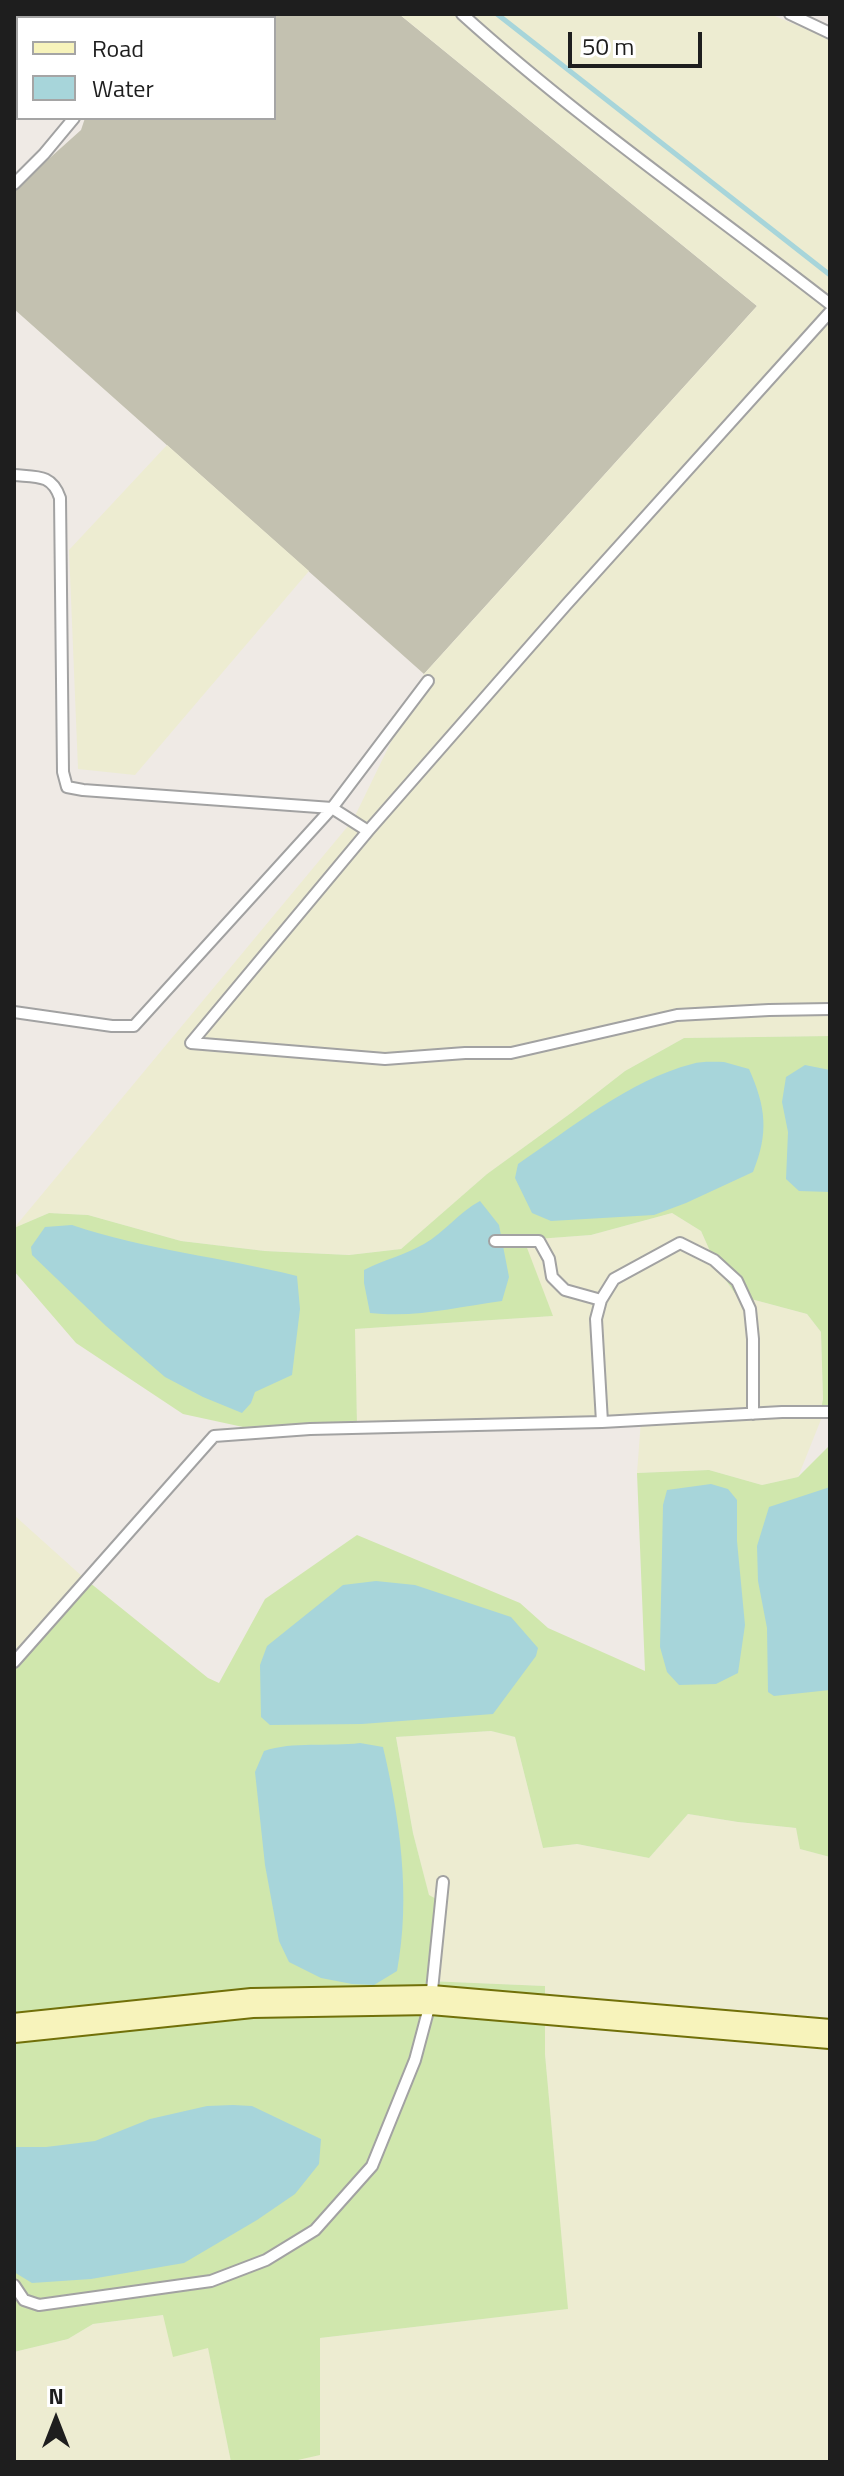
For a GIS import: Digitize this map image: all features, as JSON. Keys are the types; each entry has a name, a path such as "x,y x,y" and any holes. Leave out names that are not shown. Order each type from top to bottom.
{"street":[{"path":"14,2028 252,2003 431,2000 830,2034"}],"lane":[{"path":"462,14 606,134 830,304"},
{"path":"790,14 830,33"},
{"path":"14,184 72,120"},
{"path":"830,312 368,831 191,1043 385,1059 511,1053 677,1015 830,1009"},
{"path":"14,475 46,478 56,486 60,498 63,772 67,787 332,808 368,831"},
{"path":"14,1012 112,1026 134,1026 332,808 428,681"},
{"path":"495,1241 539,1241 549,1259 552,1277 565,1290 601,1300"},
{"path":"602,1422 596,1319 601,1300 614,1279 680,1243 714,1260 737,1281 750,1309 753,1414"},
{"path":"14,1662 214,1436 310,1429 602,1422 830,1412"},
{"path":"14,2285 24,2300 39,2305 211,2281 266,2260 315,2230 372,2166 415,2060 431,2000 443,1882"}],"shaded area":[{"path":"399,14 757,306 424,674 14,309 14,190 81,130 84,120 276,120 276,16 138,16"}],"green space":[{"path":"14,14 140,14 16,16 14,22"},
{"path":"399,14 770,14 830,39 830,1036 684,1038 625,1071 487,1174 401,1249 349,1255 265,1251 181,1241 88,1215 49,1213 14,1228 353,820 424,674 757,306"},
{"path":"167,445 309,571 135,775 78,769 69,550"},
{"path":"830,1036 830,1413 820,1414 823,1399 821,1332 807,1314 736,1295 718,1269 701,1231 672,1213 591,1235 524,1240 553,1316 355,1329 357,1424 243,1427 183,1414 76,1343 14,1271 14,1228 49,1213 88,1215 181,1241 265,1251 349,1255 401,1249 487,1174 625,1071 684,1038"},
{"path":"672,1213 701,1231 718,1269 736,1295 807,1314 821,1332 821,1412 824,1412 798,1477 762,1485 709,1470 637,1473 641,1420 357,1424 354,1329 552,1316 523,1240 591,1235"},
{"path":"830,1445 830,1857 800,1849 796,1828 688,1814 649,1858 577,1844 543,1848 515,1737 491,1731 396,1737 413,1833 429,1895 440,1901 428,1981 545,1986 545,2054 568,2309 320,2338 320,2455 289,2462 231,2462 208,2348 173,2357 163,2315 93,2324 68,2339 14,2352 14,1658 84,1578 208,1678 219,1683 265,1599 357,1535 520,1603 548,1628 645,1671 637,1473 709,1470 762,1485 798,1477"},
{"path":"14,1515 84,1578 14,1658"},
{"path":"491,1731 515,1737 543,1848 577,1844 649,1858 688,1814 796,1828 801,1849 830,1857 830,2462 289,2462 320,2454 320,2338 567,2309 545,2054 545,1986 428,1981 440,1901 429,1896 413,1833 396,1737"},
{"path":"164,2315 208,2347 231,2462 14,2462 14,2352 68,2339 93,2324"}],"water":[{"path":"724,1062 749,1069 759,1096 763,1120 762,1145 753,1172 654,1215 551,1221 532,1213 515,1178 518,1164 602,1106 646,1081 692,1064"},
{"path":"805,1065 830,1070 830,1192 799,1191 786,1179 788,1132 782,1102 786,1077"},
{"path":"480,1201 499,1225 509,1277 502,1301 421,1313 370,1313 364,1270 424,1244"},
{"path":"72,1225 127,1241 297,1276 300,1309 292,1375 255,1392 242,1413 165,1377 32,1255 31,1247 45,1227"},
{"path":"711,1484 728,1489 737,1500 737,1541 745,1625 738,1673 716,1684 679,1685 667,1672 660,1647 663,1505 667,1490"},
{"path":"830,1487 830,1690 774,1696 768,1692 767,1628 758,1581 757,1546 769,1507"},
{"path":"376,1581 415,1585 511,1617 538,1648 536,1656 493,1714 362,1724 270,1725 261,1717 260,1665 267,1646 343,1585"},
{"path":"360,1743 383,1747 402,1858 403,1915 397,1971 374,1985 321,1978 289,1962 279,1941 265,1865 255,1772 264,1751 287,1746"},
{"path":"207,2106 252,2106 321,2139 319,2164 295,2194 184,2263 91,2279 32,2283 14,2272 14,2147 95,2141 150,2119"}],"waterway":[{"path":"497,14 830,275"}]}
